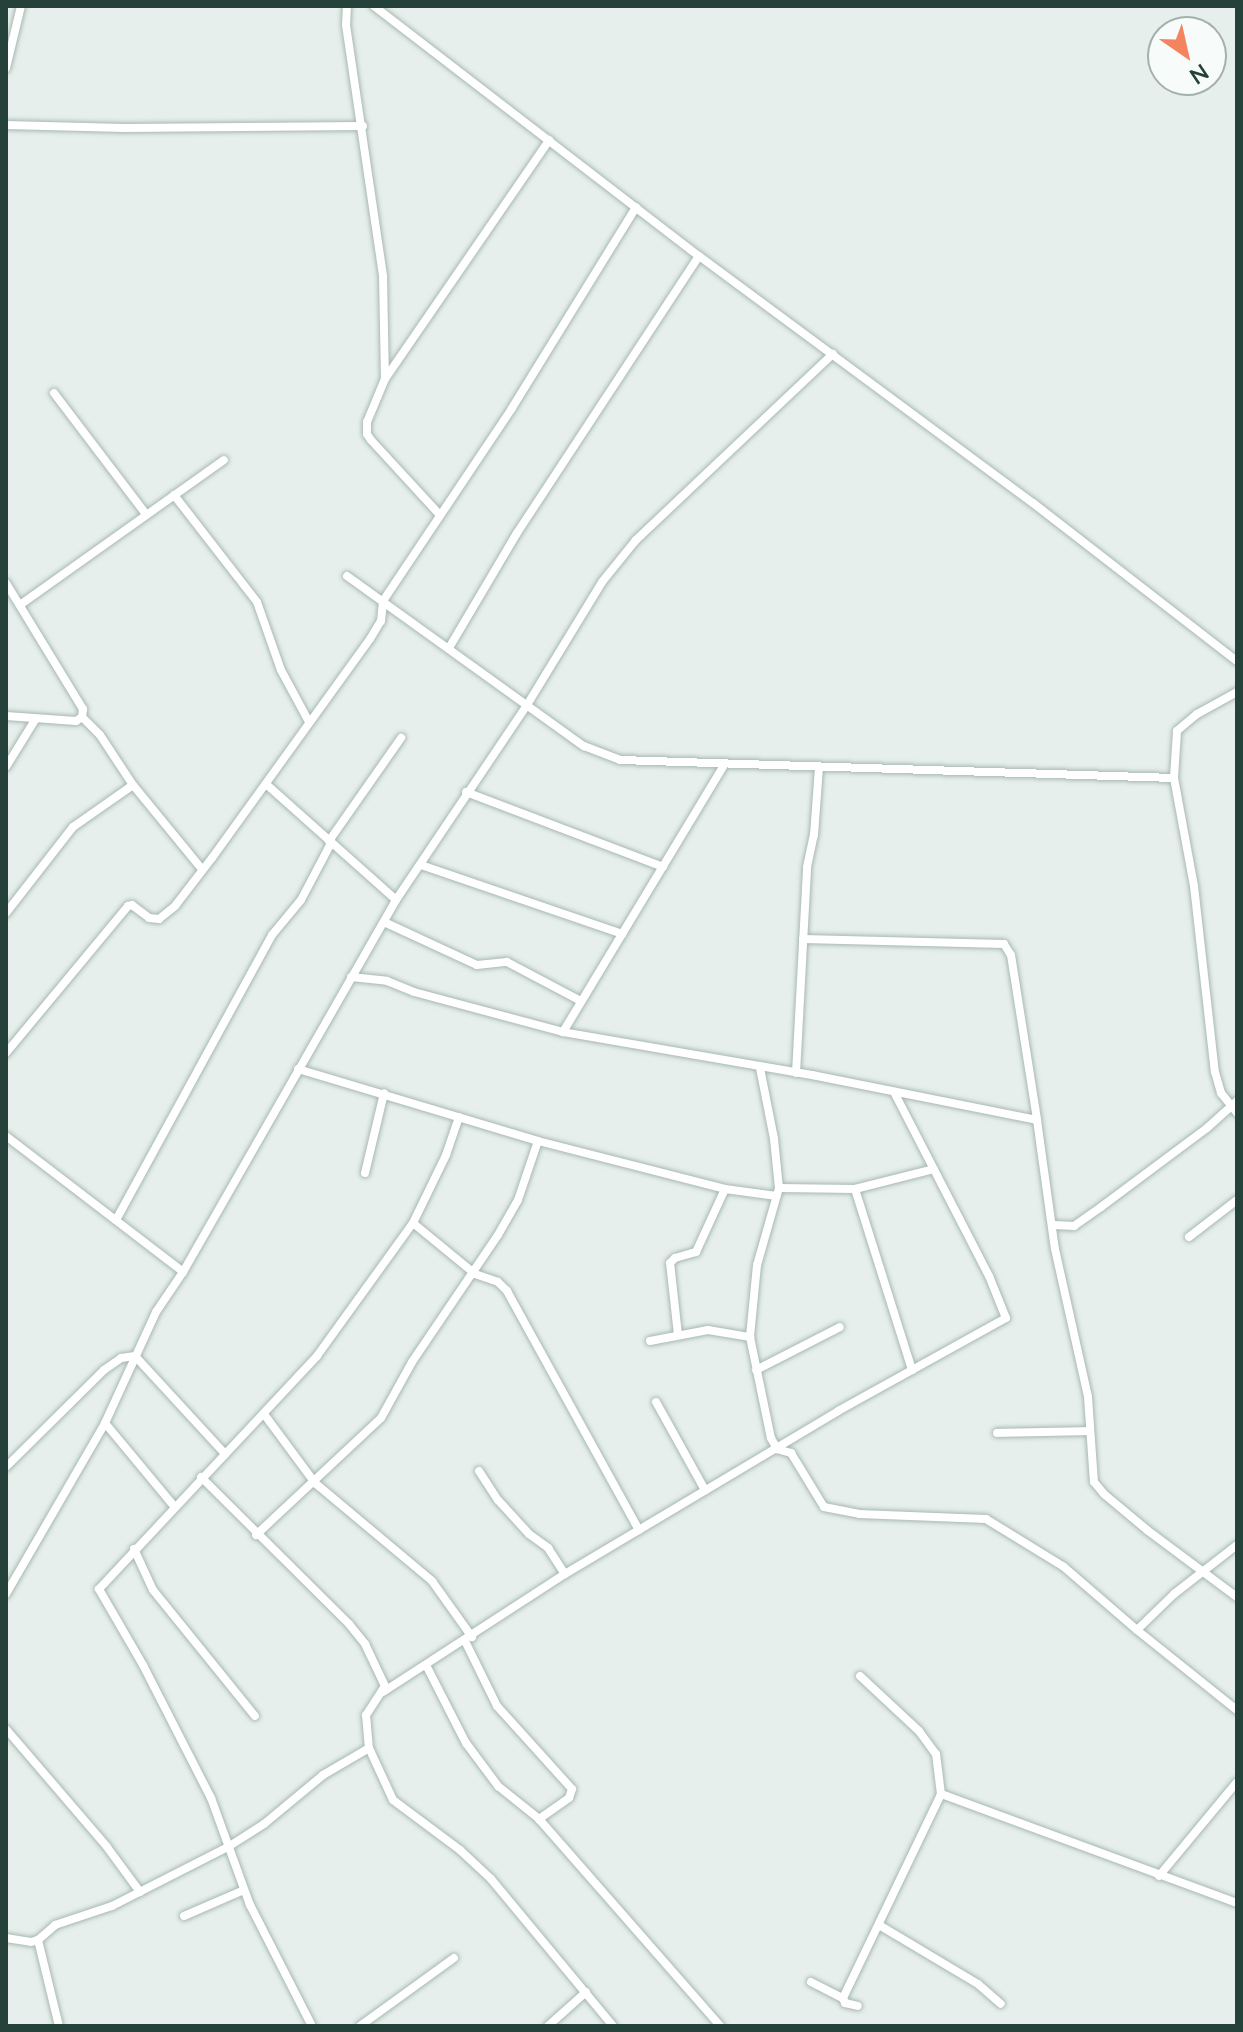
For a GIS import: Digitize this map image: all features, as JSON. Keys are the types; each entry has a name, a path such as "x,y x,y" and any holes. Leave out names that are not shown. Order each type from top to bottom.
{"street":[{"path":"6,68 21,6"},
{"path":"347,6 346,25 383,276 385,379"},
{"path":"374,6 699,256 1237,661"},
{"path":"6,125 124,128 363,126"},
{"path":"439,514 367,434 367,422 385,379 549,140"},
{"path":"6,1053 128,906 132,905 149,918 159,919 175,906 201,868 212,858 381,621 383,601 512,408 636,207"},
{"path":"449,648 517,533 699,256"},
{"path":"6,1594 105,1423 156,1312 183,1272 396,900 527,705 617,560 833,354"},
{"path":"54,393 146,514"},
{"path":"20,605 224,460"},
{"path":"174,495 257,602 266,618 281,670 309,722"},
{"path":"347,576 527,705 600,754 620,760 1174,778"},
{"path":"6,583 83,709 82,717 76,721 6,716"},
{"path":"1054,1225 1069,1227 1089,1215 1235,1106 1221,1093 1215,1072 1194,886 1174,778 1177,731 1197,714 1237,692"},
{"path":"82,717 100,735 133,785 201,868"},
{"path":"6,767 35,720"},
{"path":"116,1220 272,935 301,900 330,842 401,738"},
{"path":"563,1032 725,763"},
{"path":"796,1073 803,939 819,767"},
{"path":"266,784 396,900"},
{"path":"6,913 73,827 133,785"},
{"path":"466,792 663,867"},
{"path":"421,865 623,934"},
{"path":"384,922 477,965 507,962 581,1001"},
{"path":"803,939 1004,944 1011,955 1054,1225 1055,1249 1088,1397 1094,1482 1104,1494 1237,1597"},
{"path":"351,977 387,981 414,992 563,1032 1037,1120"},
{"path":"760,1068 774,1139 778,1192 757,1265 750,1337 771,1438 777,1449 791,1453 824,1507 859,1514 986,1519 1064,1567 1237,1710"},
{"path":"298,1069 538,1141 725,1189 778,1192 855,1189 934,1169"},
{"path":"383,1692 565,1574 705,1490 1003,1321 1007,1314 894,1092"},
{"path":"365,1173 384,1093"},
{"path":"312,2026 244,1890 211,1798 143,1665 100,1595 101,1584 317,1356 413,1223 446,1155 459,1117"},
{"path":"6,1136 183,1272"},
{"path":"256,1535 381,1418 412,1362 475,1274 518,1200 538,1141"},
{"path":"678,1335 670,1263 696,1252 725,1189"},
{"path":"855,1189 912,1370"},
{"path":"1189,1237 1237,1200"},
{"path":"413,1223 475,1274 498,1282 507,1291 639,1530"},
{"path":"756,1370 840,1327"},
{"path":"650,1341 708,1330 750,1337"},
{"path":"135,1356 225,1454"},
{"path":"6,1467 104,1370 121,1358 135,1356"},
{"path":"656,1402 705,1490"},
{"path":"264,1414 315,1483 432,1581 468,1639 497,1706 572,1789 569,1798 539,1819"},
{"path":"105,1423 174,1506"},
{"path":"997,1433 1089,1431"},
{"path":"479,1471 498,1500 529,1534 548,1548 565,1574"},
{"path":"201,1477 349,1624 378,1669 385,1686 366,1715 369,1748 393,1800 460,1850 491,1879 613,2026"},
{"path":"1137,1630 1174,1594 1237,1545"},
{"path":"134,1549 153,1590 255,1716"},
{"path":"426,1665 466,1743 498,1786 539,1819 720,2026"},
{"path":"843,1998 941,1794 936,1754 919,1731 860,1676"},
{"path":"6,1729 107,1847 140,1892"},
{"path":"6,1938 31,1942 38,1940 55,1925 112,1906 228,1847 264,1824 323,1775 369,1748"},
{"path":"1159,1876 1237,1782"},
{"path":"941,1794 968,1800 1159,1876 1237,1903"},
{"path":"184,1916 244,1890"},
{"path":"879,1925 978,1984 1001,2004"},
{"path":"38,1940 59,2026"},
{"path":"360,2026 454,1958"},
{"path":"811,1982 843,1998 845,2003 858,2006"},
{"path":"548,2026 586,1992"}]}
